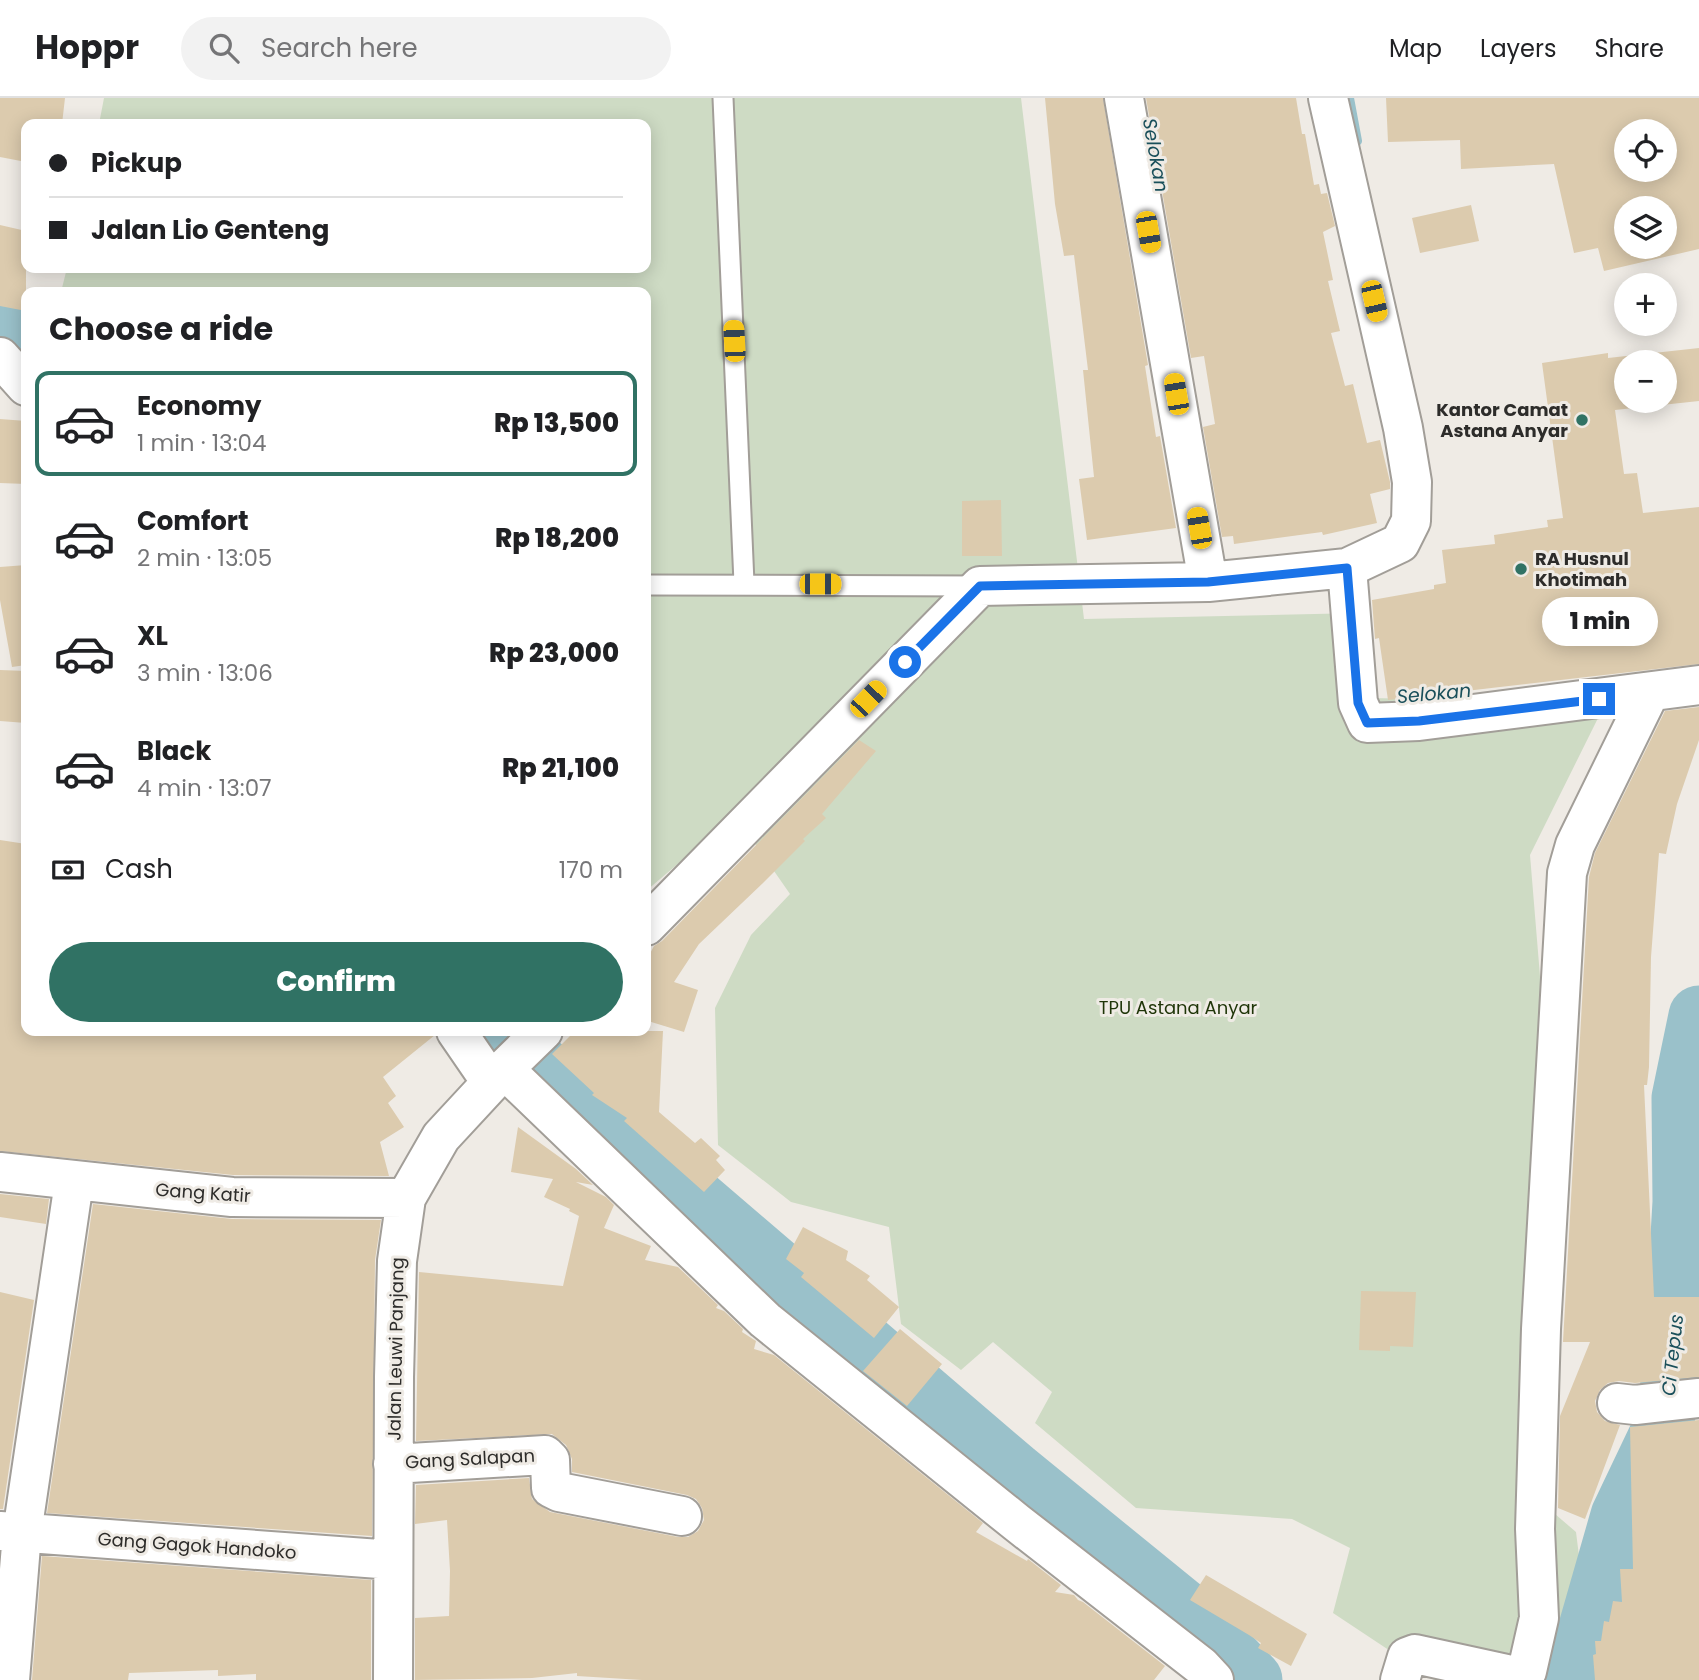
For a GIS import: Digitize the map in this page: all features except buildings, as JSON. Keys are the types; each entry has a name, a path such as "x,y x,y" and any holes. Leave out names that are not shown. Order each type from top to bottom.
{"street":[{"path":"1124,98 1208,582"},
{"path":"651,921 980,586 1208,582 1347,568 1400,543 1411,521 1412,482 1403,428 1328,98"},
{"path":"0,357 21,380"},
{"path":"1347,568 1358,703 1367,723 1419,721 1699,685"},
{"path":"1400,1680 1407,1657 1415,1654 1516,1676 1527,1671 1539,1618 1535,1530 1541,1329 1567,873 1575,845 1650,692"},
{"path":"470,1036 519,1054 765,1320 1016,1522 1201,1665 1214,1680"},
{"name":"Jalan Leuwi Panjang","path":"393,1680 397,1261 406,1198 442,1137 519,1054"},
{"name":"Gang Katir","path":"0,1172 232,1197 406,1198"},
{"path":"10,1680 11,1532 74,1182"},
{"path":"1626,1404 1690,1398"},
{"name":"Gang Salapan","path":"394,1464 545,1455 550,1460 551,1488 559,1492 681,1516"},
{"name":"Gang Gagok Handoko","path":"11,1532 393,1560"}],"lane":[{"path":"723,98 744,583"},
{"path":"651,585 744,583 980,586"}],"green space":[{"name":"TPU Astana Anyar","path":"104,98 1021,98 1084,619 1359,613 1369,698 1606,702 1530,855 1558,1194 1533,1202 1522,1319 1546,1329 1534,1496 1576,1532 1582,1580 1559,1627 1527,1631 1494,1680 1434,1680 1333,1613 1350,1548 1292,1519 1136,1508 1035,1423 1052,1392 993,1342 961,1370 901,1324 889,1227 791,1202 718,1145 715,1008 751,935 790,894 735,815 651,887 651,287 62,287 66,273 651,273 651,119 100,119"}],"waterway":[{"name":"Selokan","path":"1349,98 1357,141"},
{"path":"0,319 21,331"},
{"name":"Ci Tepus","path":"1574,1680 1621,1516 1662,1430 1673,1374 1683,1202 1682,1098 1699,1016"},
{"path":"508,1036 1015,1473 1193,1618 1252,1680"}],"place":[{"name":"Kantor Camat Astana Anyar","path":"1582,420"},
{"name":"RA Husnul Khotimah","path":"1521,569"}],"route":[{"path":"905,662 980,586 1208,582 1347,568 1358,703 1367,723 1419,721 1599,699"}]}
